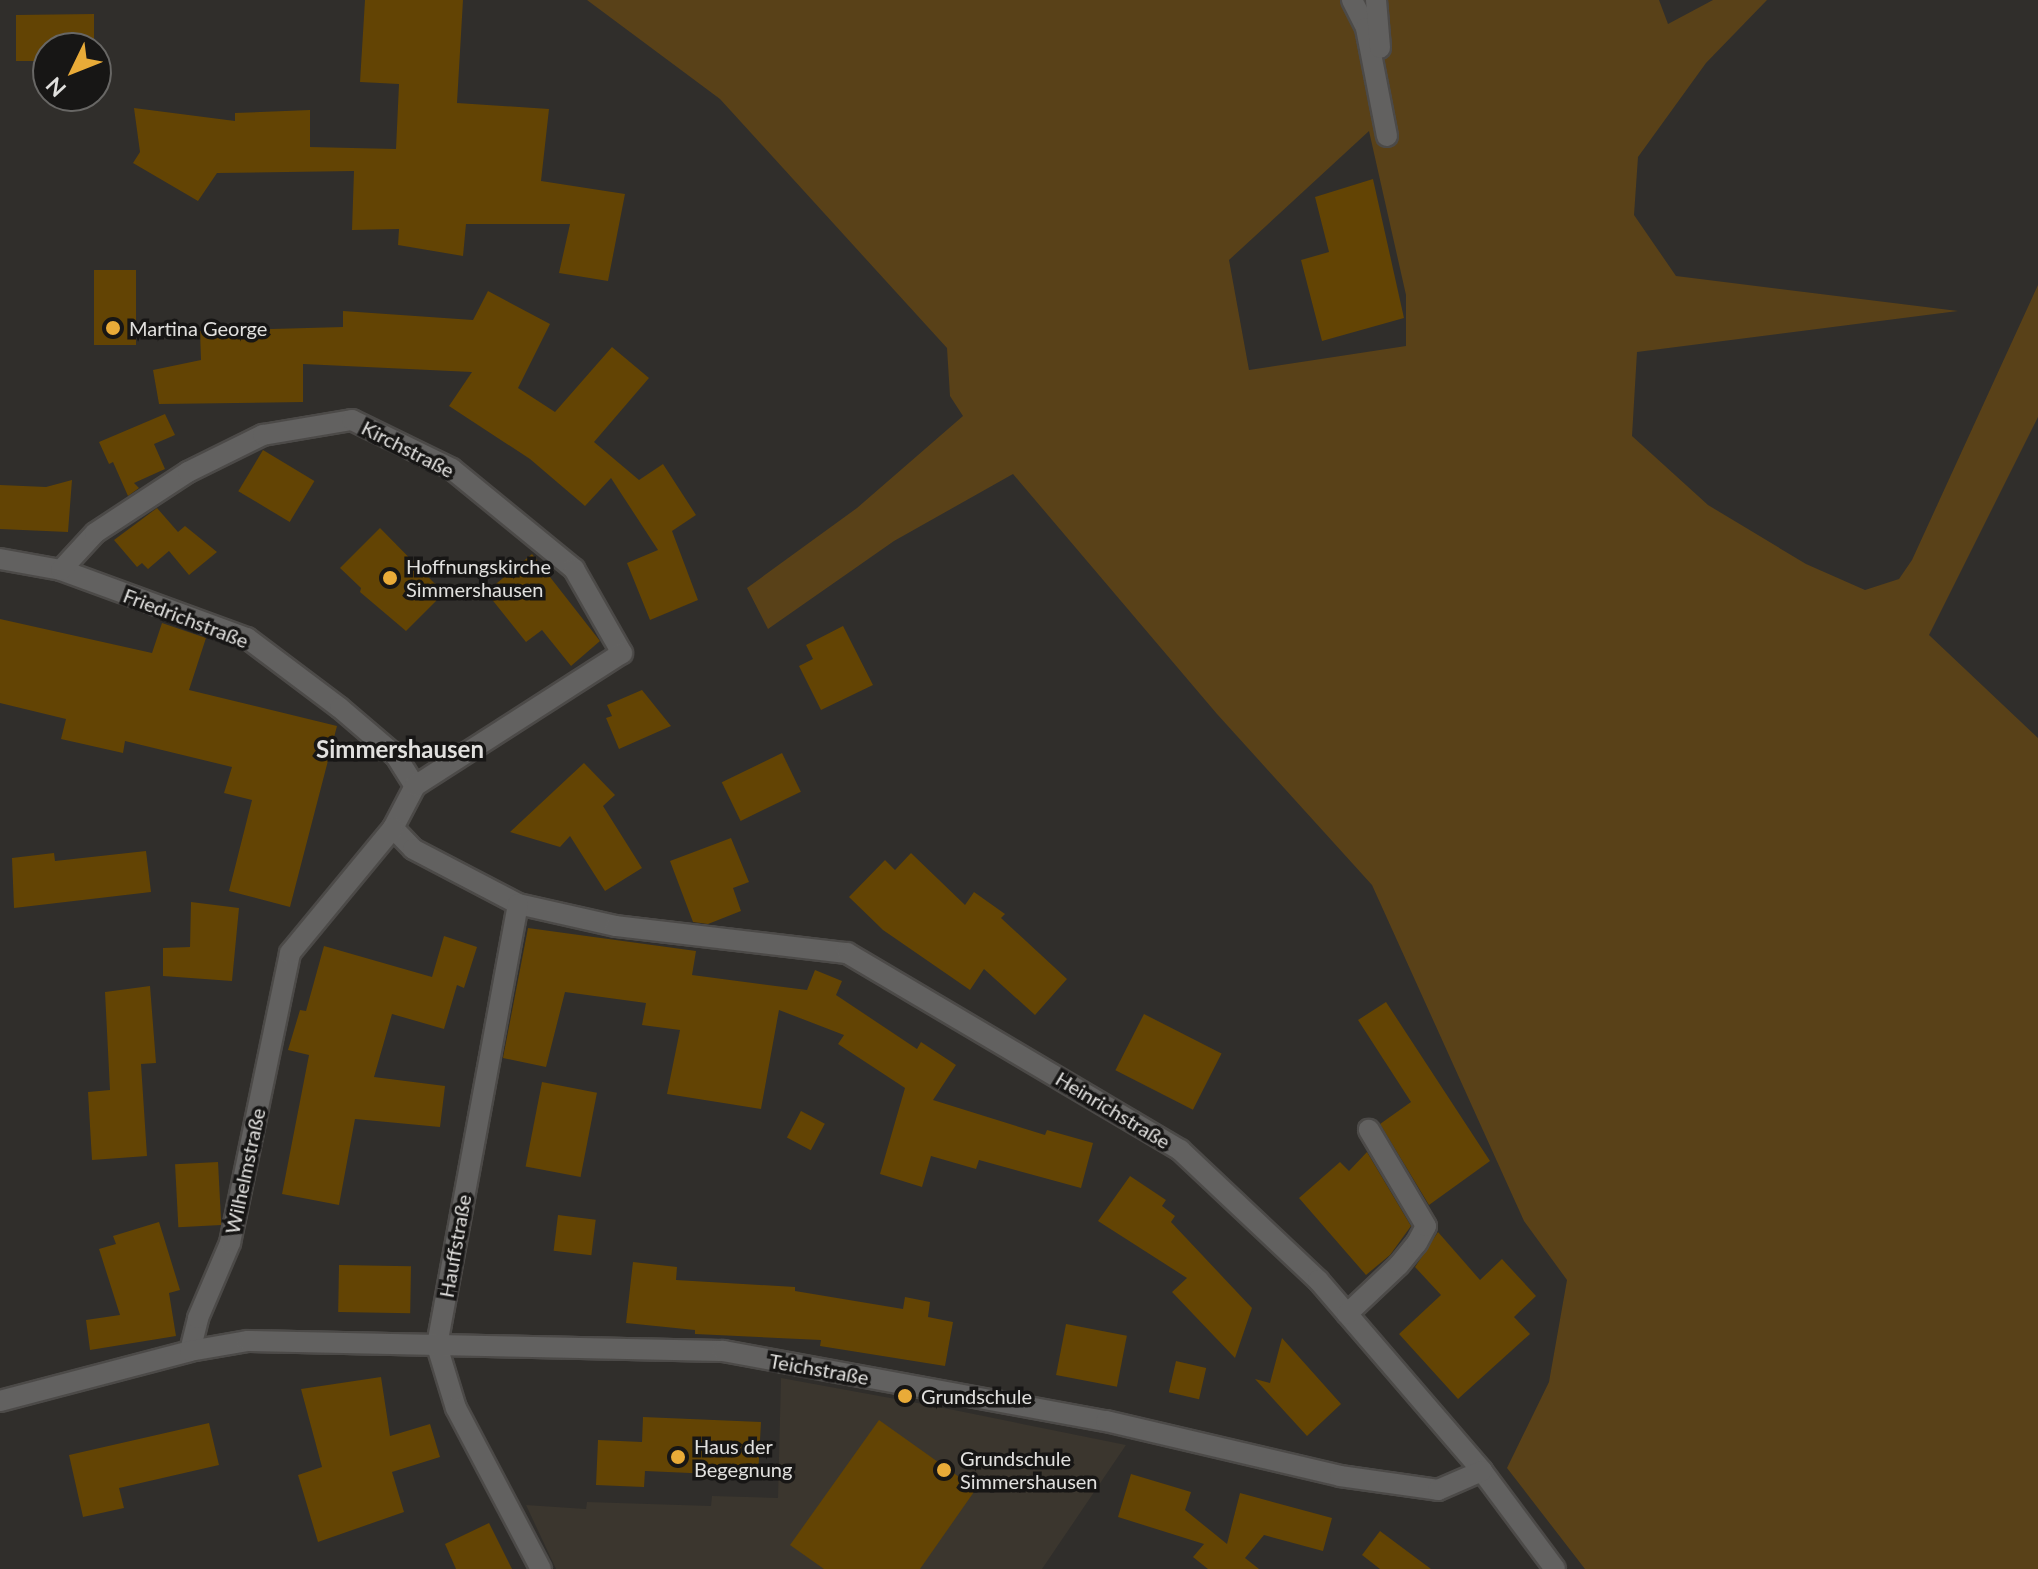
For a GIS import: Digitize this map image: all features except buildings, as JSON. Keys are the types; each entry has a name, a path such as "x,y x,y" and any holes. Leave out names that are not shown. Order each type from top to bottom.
{"street":[{"path":"1352,0 1366,28 1381,89"},
{"path":"1376,0 1387,136"},
{"name":"Kirchstraße","path":"61,570 95,533 188,472 263,435 352,420 452,469 574,569 622,653 415,786"},
{"name":"Friedrichstraße","path":"0,559 61,570 247,638 340,708 396,756 415,786"},
{"path":"415,786 393,828 413,849 518,904"},
{"name":"Wilhelmstraße","path":"190,1351 198,1318 230,1243 290,953 393,828"},
{"name":"Heinrichstraße","path":"518,904 616,926 847,953 1180,1150 1318,1280 1482,1471 1545,1565"},
{"name":"Hauffstraße","path":"518,904 437,1346 456,1408 541,1569"},
{"path":"1347,1314 1399,1265 1426,1226 1369,1130"},
{"name":"Teichstraße","path":"190,1351 248,1341 723,1351 1106,1421 1340,1476 1438,1490 1482,1471"},
{"path":"0,1401 190,1351"}],"shaded area":[{"path":"587,0 1659,0 1668,24 1713,0 1767,0 1706,63 1638,157 1634,215 1676,276 1958,311 1637,352 1632,436 1708,505 1806,564 1865,590 1899,579 1912,560 2038,285 2038,417 1929,635 2038,738 2038,1569 1585,1569 1507,1468 1549,1382 1567,1280 1524,1221 1372,885 1217,714 1013,474 894,541 768,629 747,588 857,508 963,416 950,396 947,348 720,99","holes":["1369,131 1406,295 1406,346 1249,370 1229,260"]},
{"name":"Grundschule Simmershausen","path":"781,1378 1126,1445 1042,1569 556,1569 526,1505 586,1509 587,1502 711,1506 712,1496 778,1498"}],"place":[{"name":"Martina George","path":"113,328"},
{"name":"Hoffnungskirche Simmershausen","path":"390,578"},
{"name":"Grundschule","path":"905,1396"},
{"name":"Haus der Begegnung","path":"678,1457"},
{"name":"Grundschule Simmershausen","path":"944,1470"}],"district":[{"name":"Simmershausen","path":"400,749"}]}
